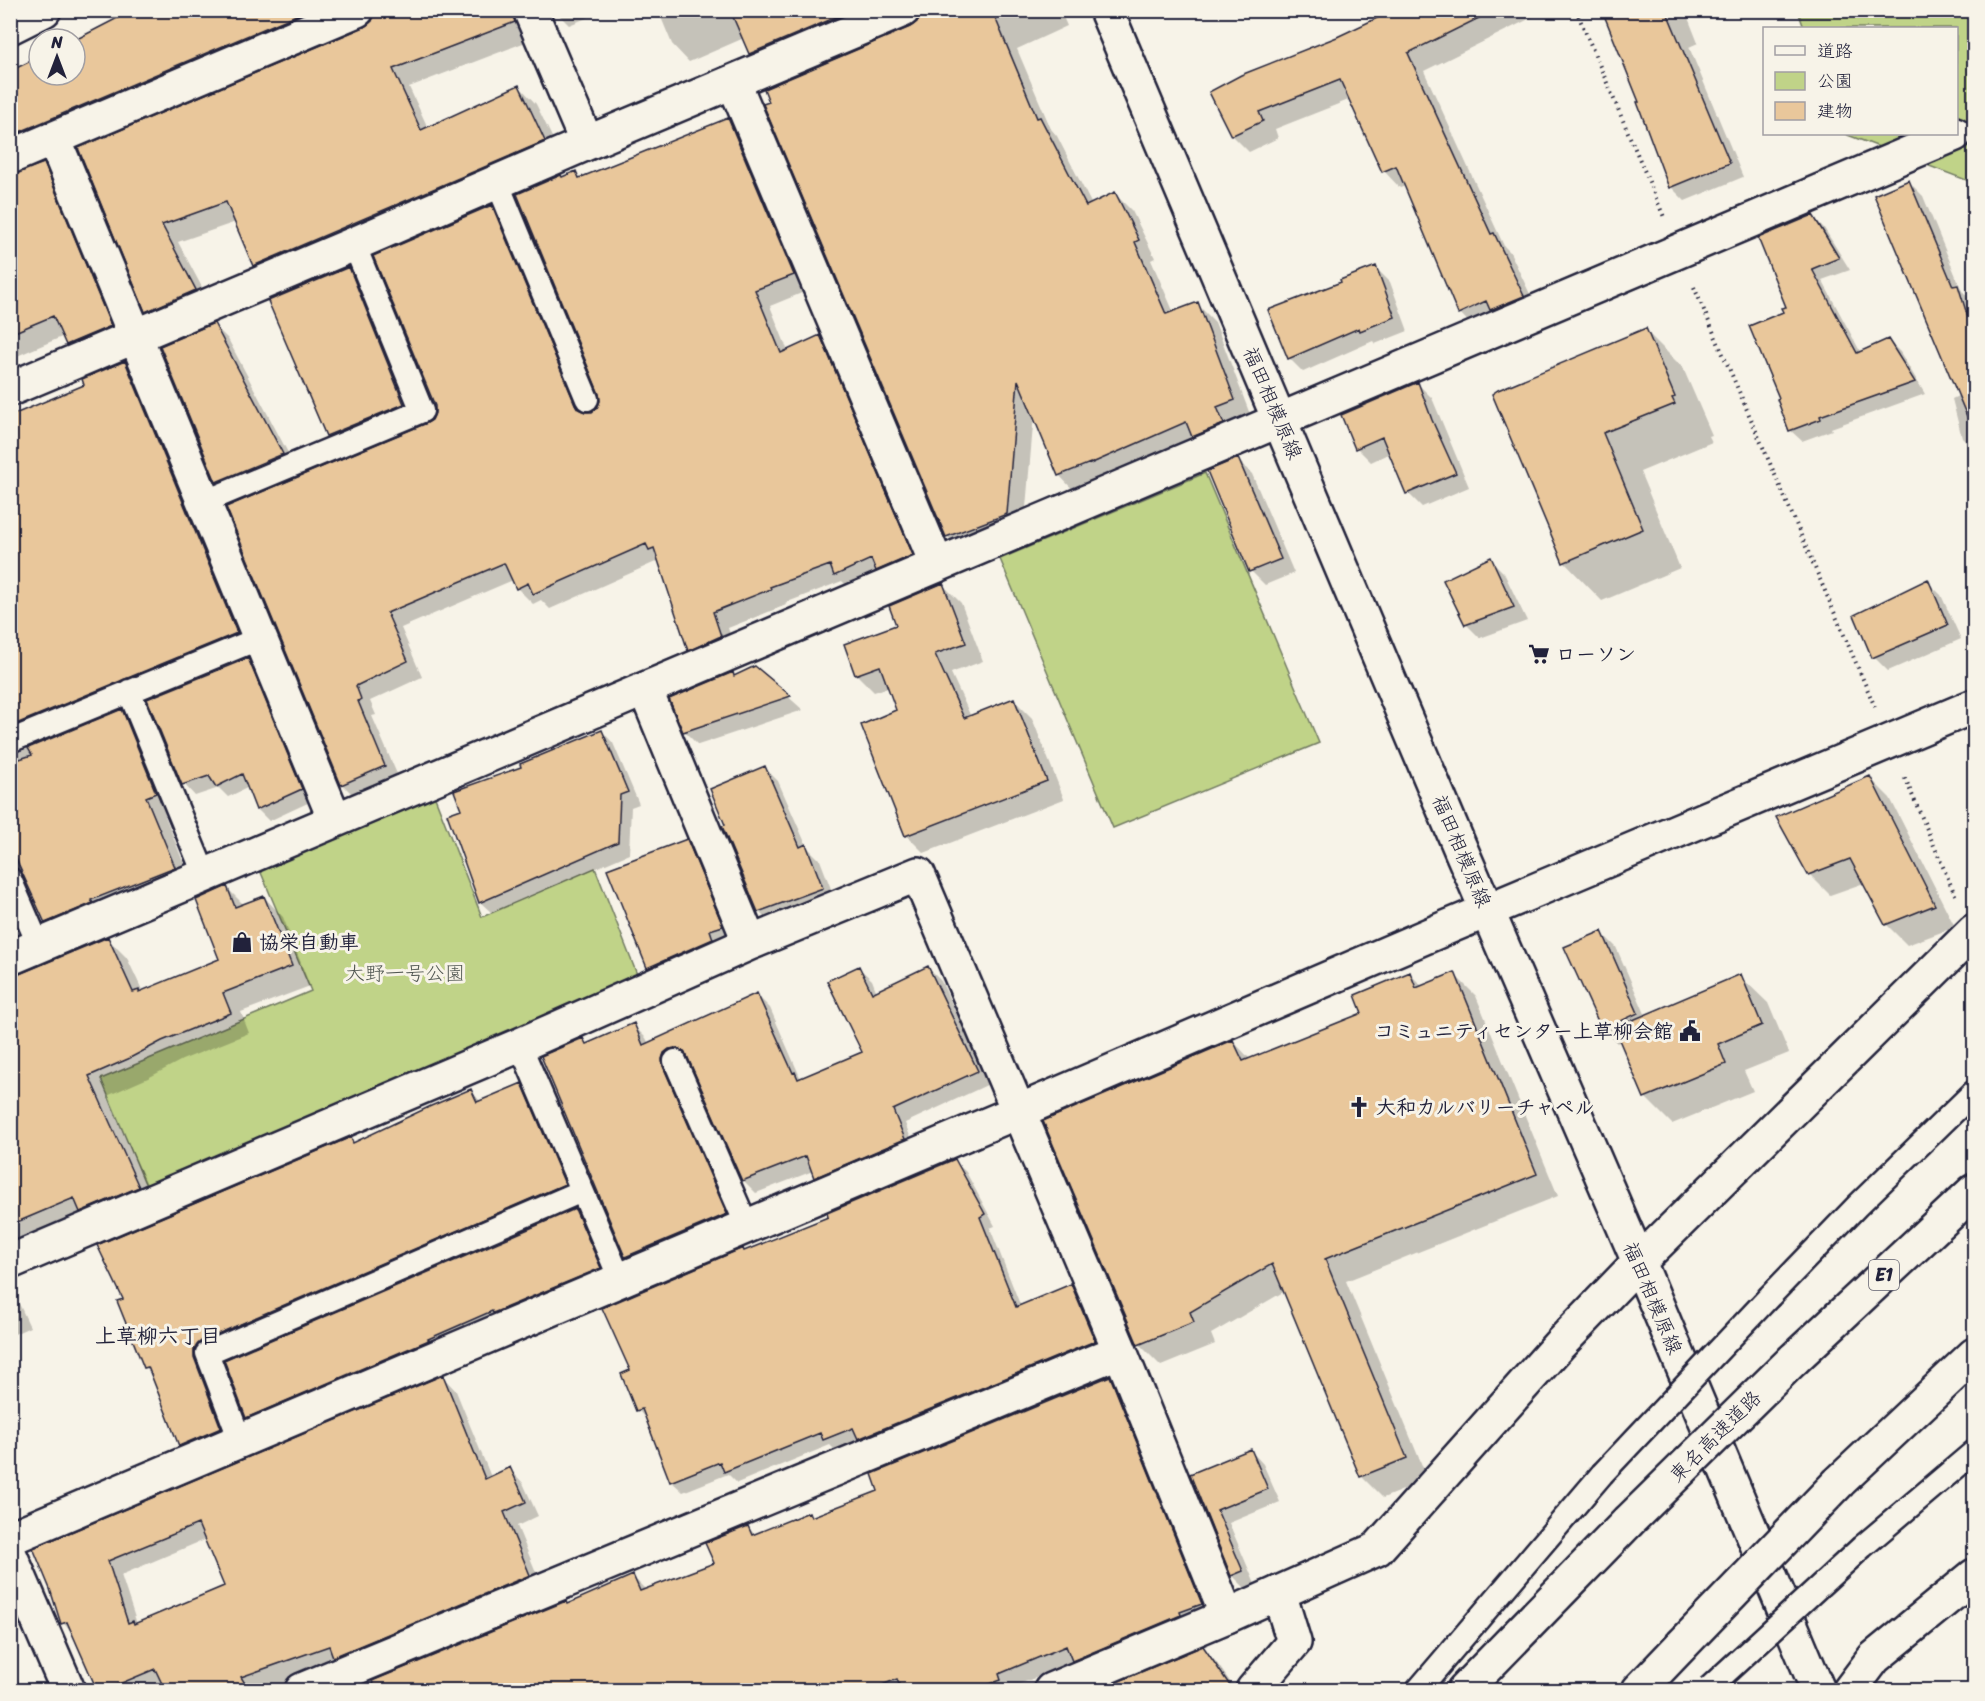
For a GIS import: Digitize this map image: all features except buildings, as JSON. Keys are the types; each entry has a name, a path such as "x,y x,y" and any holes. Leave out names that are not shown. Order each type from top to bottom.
{"main road":[{"path":"10,27 44,10"},
{"path":"10,157 357,10"},
{"path":"530,10 587,143"},
{"path":"10,389 903,10"},
{"name":"福田相模原線","path":"1106,10 1487,910 1639,1262 1818,1690"},
{"path":"734,82 937,565"},
{"path":"1958,132 1974,125"},
{"path":"25,952 1951,135"},
{"path":"54,139 335,820"},
{"path":"645,689 750,943"},
{"path":"10,1538 1017,1112 1487,910 1974,706"},
{"path":"10,1262 750,943 918,874 1120,1351 1227,1616"},
{"path":"1051,1690 1227,1616 1377,1549 1559,1345 1639,1262 1973,932"},
{"name":"東名高速道路","path":"1464,1690 1628,1522 1793,1359 1974,1191"},
{"path":"302,1690 1120,1351"},
{"path":"1639,1690 1839,1482 1974,1355"},
{"path":"10,1555 68,1690"},
{"path":"1850,1690 1874,1658 1974,1576"},
{"path":"1253,1690 1294,1642 1279,1593"}],"lane":[{"path":"497,182 586,399"},
{"path":"204,502 422,411 354,244"},
{"path":"10,741 260,638"},
{"path":"129,691 205,876"},
{"path":"10,879 25,952"},
{"path":"520,1044 620,1279"},
{"path":"675,1061 747,1226"},
{"path":"1418,1690 1602,1474 1857,1206 1974,1092"},
{"path":"240,1440 207,1353 582,1191"},
{"path":"1707,1689 1862,1547 1974,1452"}],"path":[{"path":"1576,10 1973,932"}],"green space":[{"path":"1798,11 1974,11 1974,183 1848,135 1958,135 1958,27 1804,27"},
{"path":"1205,473 1319,743 1113,828 1000,559"},
{"name":"大野一号公園","path":"434,795 482,917 595,868 638,977 147,1188 101,1079 311,991 259,868"}],"place":[{"name":"ローソン","path":"1539,654"},
{"name":"協栄自動車","path":"242,942"},
{"name":"コミュニティセンター上草柳会館","path":"1690,1031"},
{"name":"大和カルバリーチャペル","path":"1359,1107"}],"district":[{"name":"上草柳六丁目","path":"158,1336"}]}
